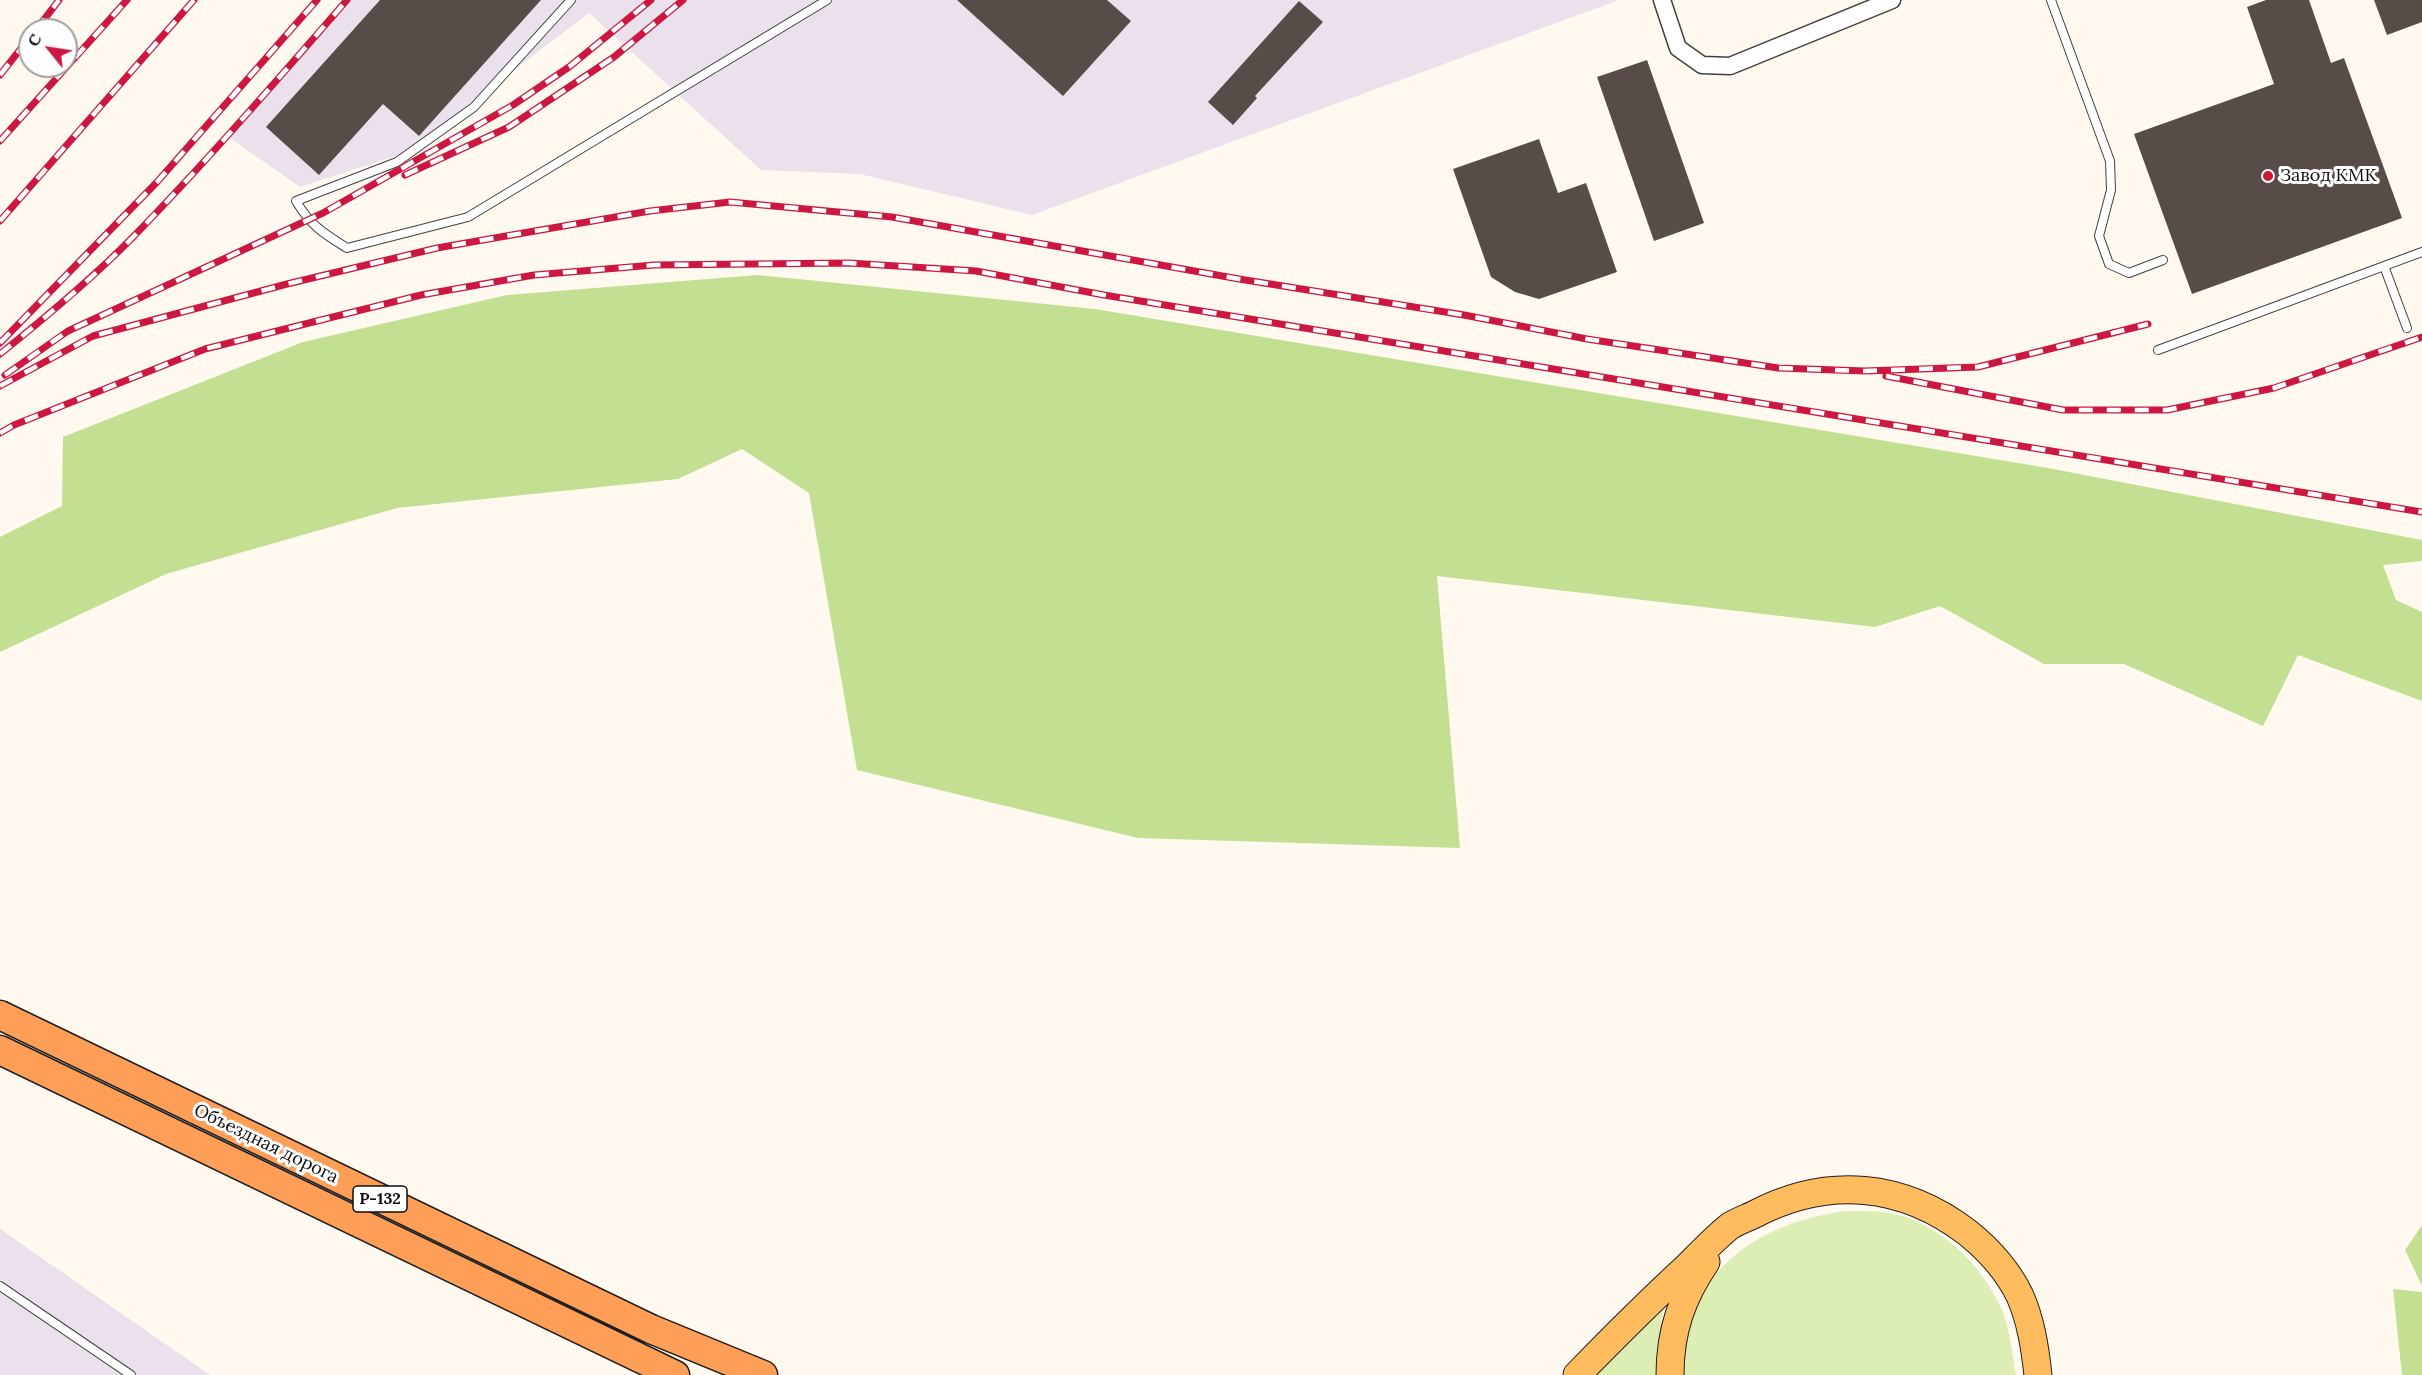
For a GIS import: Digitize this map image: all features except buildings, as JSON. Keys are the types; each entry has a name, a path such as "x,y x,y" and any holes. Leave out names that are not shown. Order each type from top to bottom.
{"highway":[{"name":"Объездная дорога","path":"0,1016 651,1329 763,1375"},
{"name":"Объездная дорога","path":"0,1050 675,1375"}],"main road":[{"path":"1577,1375 1647,1304 1731,1226 1781,1200 1825,1191 1850,1190 1895,1196 1932,1210 1980,1242 1997,1260 2019,1295 2032,1330 2038,1375"},
{"path":"1670,1375 1673,1333 1678,1313 1694,1280 1731,1226"}],"street":[{"path":"1662,0 1678,48 1702,65 1730,66 1865,9 1892,0"}],"lane":[{"path":"571,0 474,107 397,162 296,201 307,220 346,248 468,217 827,0"},
{"path":"2051,0 2110,161 2110,190 2099,236 2109,264 2128,273 2163,260"},
{"path":"2158,350 2422,252"},
{"path":"2384,266 2407,328"},
{"path":"0,1286 131,1375"}],"shaded area":[{"path":"348,0 1619,0 1032,215 860,174 761,170 589,13 405,153 300,187 230,138"},
{"path":"0,1229 210,1375 0,1375"}],"green space":[{"path":"758,275 1095,309 2048,468 2422,540 2422,561 2383,565 2396,600 2422,612 2422,701 2298,655 2263,726 2124,664 2044,664 1940,606 1875,627 1437,576 1460,848 1138,838 857,770 809,493 742,449 678,479 397,508 166,574 0,652 0,537 62,506 63,437 303,342 507,295"},
{"path":"1844,1211 1899,1215 1931,1229 1959,1250 1983,1277 2001,1308 2009,1332 2016,1375 1681,1375 1686,1340 1696,1309 1710,1283 1729,1261 1752,1243 1779,1229 1810,1218"},
{"path":"2422,1225 2422,1286 2405,1250"},
{"path":"2393,1289 2422,1292 2422,1375 2402,1375"},
{"path":"1664,1307 1657,1375 1594,1375"}],"railway":[{"path":"45,18 59,0"},
{"path":"0,141 127,0"},
{"path":"0,221 194,0"},
{"path":"0,343 157,182 317,0"},
{"path":"0,354 101,268 133,237 215,150 347,0"},
{"path":"5,375 68,331 323,213 513,105 569,67 651,0"},
{"path":"405,175 509,127 614,57 683,0"},
{"path":"0,75 18,52"},
{"path":"0,386 93,336 287,284 437,248 650,211 730,202 892,217 1239,279 1464,315 1587,339 1778,368 1865,371 1978,367 2148,324"},
{"path":"0,433 14,425 205,349 421,295 534,275 654,265 849,263 976,271 1104,295 2422,512"},
{"path":"1886,376 2063,410 2167,410 2274,388 2422,337"}],"place":[{"name":"Завод КМК","path":"2268,176"}]}
